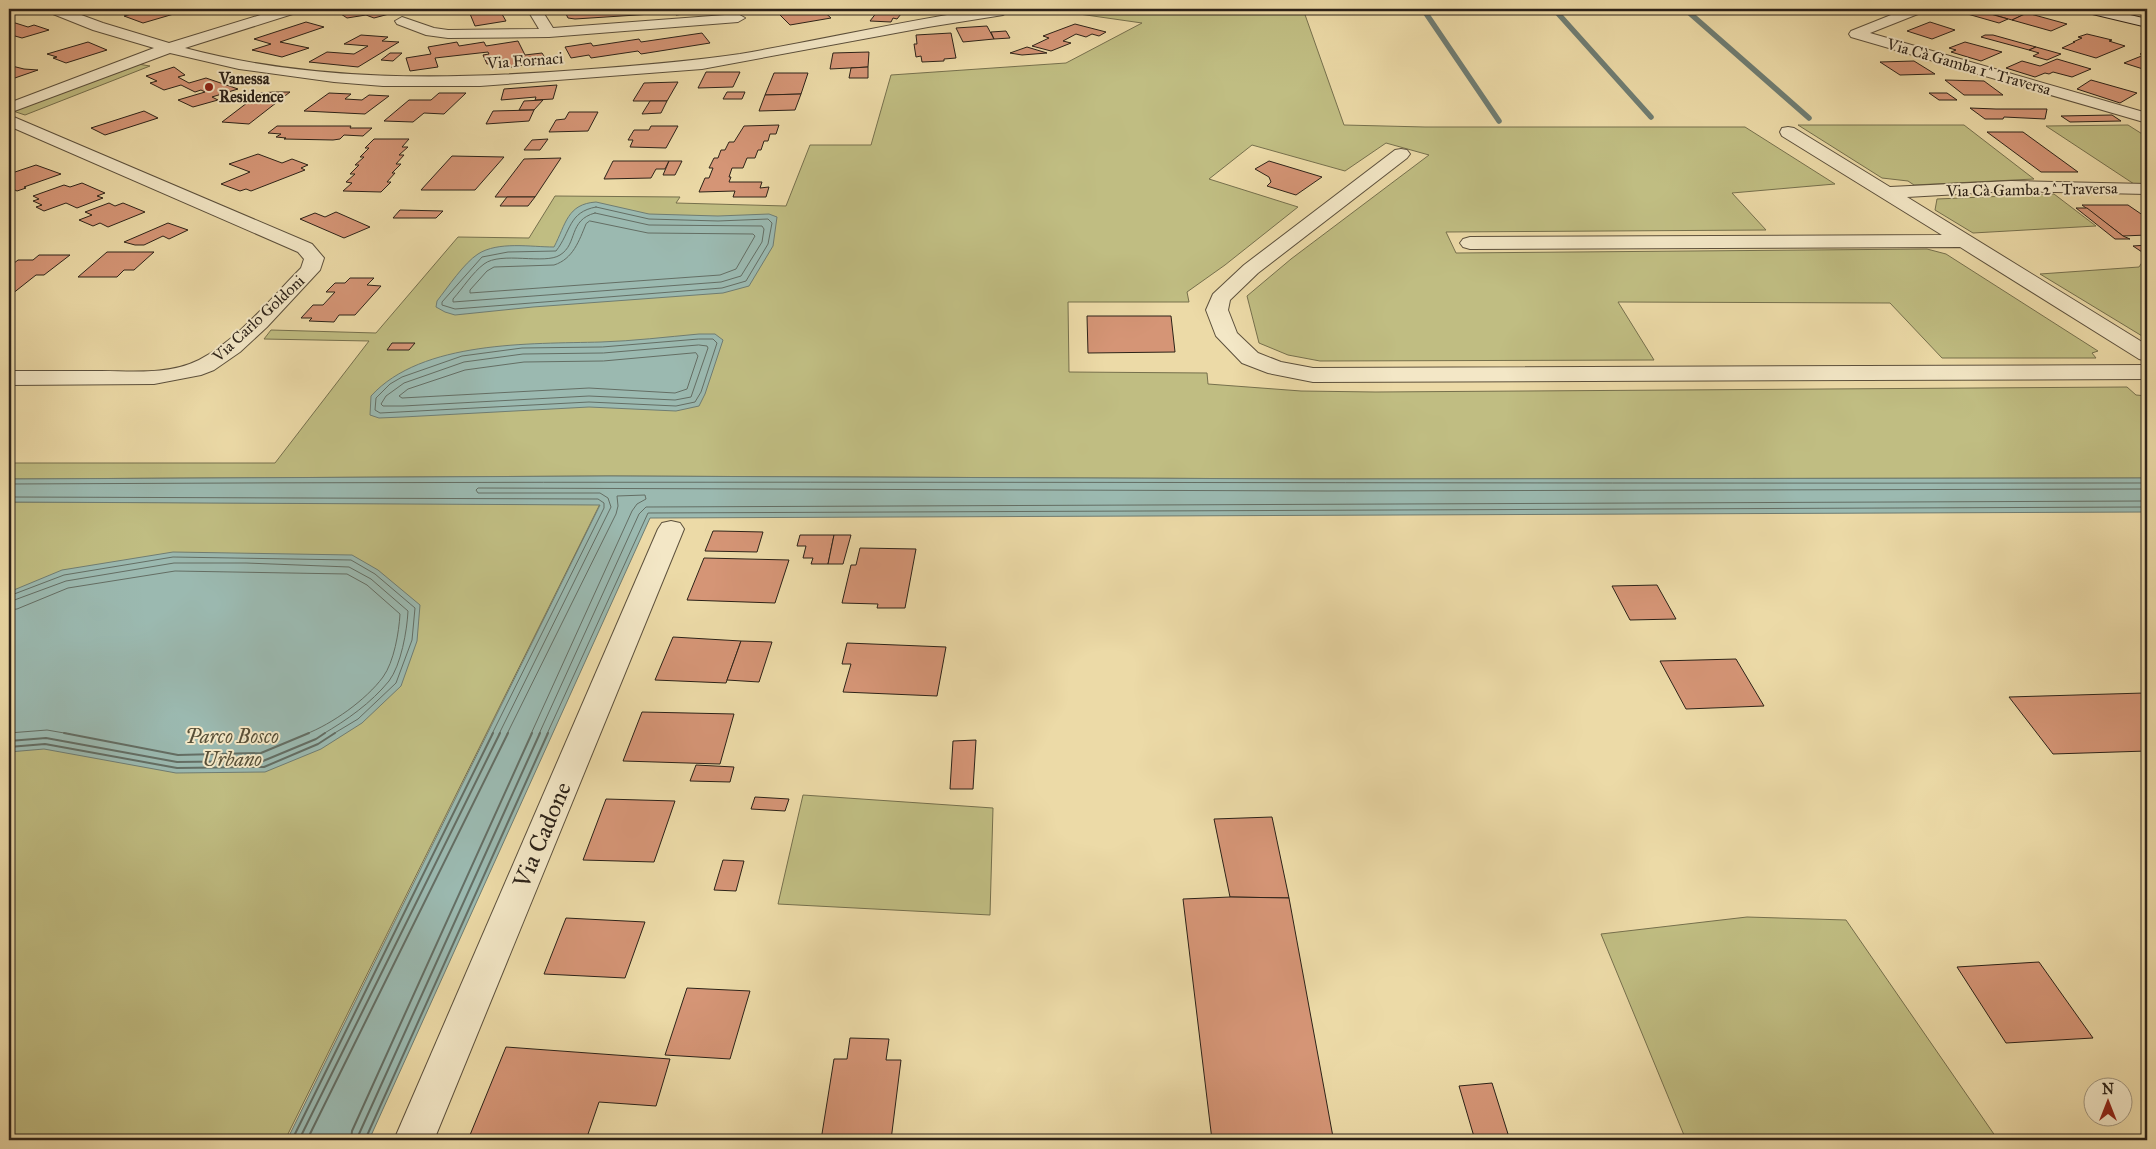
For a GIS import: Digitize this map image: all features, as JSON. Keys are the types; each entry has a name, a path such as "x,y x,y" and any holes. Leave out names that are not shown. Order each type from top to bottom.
{"street":[{"name":"Via Fornaci","path":"53,9 166,49 264,70 332,78 431,82 488,80 702,64 1003,12"},
{"path":"9,108 166,49 294,9"},
{"path":"534,9 548,33"},
{"name":"Via Cà Gamba 1^ Traversa","path":"1918,9 1856,34 2147,118"},
{"path":"2089,9 2147,23"},
{"path":"77,19 96,14"},
{"path":"402,21 431,32 448,34 548,33 738,18"},
{"name":"Via Carlo Goldoni","path":"9,120 305,248 314,258 310,270 246,334 206,365 182,373 155,378 9,378"},
{"path":"1788,132 2147,354"},
{"path":"1401,154 1251,269 1220,298 1217,310 1227,336 1250,358 1276,368 1313,375 2147,372"},
{"name":"Via Cà Gamba 2^ Traversa","path":"1886,193 2011,186 2147,189"},
{"path":"1470,243 1964,241"},
{"name":"Via Cadone","path":"414,1140 671,529"}],"green space":[{"path":"1072,9 1303,9 1344,125 1425,127 1745,127 1835,184 1732,193 1766,230 1446,232 1456,253 1927,249 1946,254 2098,351 2092,353 2096,358 1942,358 1890,303 1618,302 1654,360 1320,361 1288,355 1259,343 1247,296 1291,259 1429,155 1386,143 1345,171 1252,145 1209,179 1298,207 1225,265 1187,292 1189,302 1068,302 1069,372 1207,373 1208,384 1301,391 2127,387 2136,395 2147,396 2147,478 1328,479 610,476 9,479 9,463 275,463 369,341 264,339 271,330 376,333 458,237 529,238 555,196 680,197 676,203 786,206 810,145 871,145 891,75 1066,63 1142,23 1079,14"},
{"path":"138,64 150,66 25,115 13,111"},
{"path":"1798,125 1964,125 2034,179 1914,185 1908,181 1882,178"},
{"path":"2128,125 2147,137 2147,184 2134,184 2046,126"},
{"path":"2054,194 2096,226 1973,233 1935,210 1937,199"},
{"path":"2143,261 2147,261 2147,339 2040,274 2139,267"},
{"name":"Parco Bosco Urbano","path":"9,502 600,504 285,1140 9,1140"},
{"path":"803,795 993,808 990,915 778,904"},
{"path":"1747,917 1846,920 1998,1140 1686,1140 1601,934"}],"water":[{"path":"596,202 649,214 718,216 769,214 777,217 773,246 749,286 723,293 533,307 455,315 436,307 437,301 456,276 478,254 495,247 505,246 554,247 573,211 586,204"},
{"path":"715,334 723,340 705,394 699,406 676,411 589,407 379,418 370,415 371,396 393,378 419,364 448,355 511,345 637,340"},
{"path":"610,476 1328,479 2147,478 2147,512 650,518 369,1140 287,1140 600,505 9,502 9,479"},
{"path":"173,552 352,555 378,570 420,605 417,641 401,686 362,723 321,749 265,772 176,773 44,749 9,752 9,592 62,570"}],"building":[{"path":"151,9 186,9 143,23 124,16"},
{"path":"350,9 404,10 374,18 366,15 347,18 338,12"},
{"path":"468,9 499,9 506,21 475,26"},
{"path":"648,9 652,14 575,19 568,18 564,10"},
{"path":"671,9 713,9 714,10 676,15"},
{"path":"821,9 831,18 790,25 776,11"},
{"path":"874,9 907,9 897,19 893,18 891,22 870,21 877,12 871,12"},
{"path":"1973,9 2010,9 2027,13 2012,20"},
{"path":"1973,9 2008,19 1999,23 1964,13"},
{"path":"2027,13 2067,24 2051,31 2012,20"},
{"path":"9,21 28,27 34,25 49,30 22,38 15,36 9,38"},
{"path":"306,22 324,27 280,42 309,48 282,57 252,50 271,44 254,39"},
{"path":"1930,22 1955,30 1932,39 1907,31"},
{"path":"1075,24 1106,32 1099,36 1092,34 1086,37 1076,34 1063,41 1071,43 1051,51 1032,46 1049,38 1043,36"},
{"path":"987,26 994,39 963,42 956,28"},
{"path":"1006,31 1010,38 994,39 991,32"},
{"path":"702,33 710,43 641,54 638,51 591,58 589,55 571,58 565,47 591,43 593,46 639,39 641,42"},
{"path":"951,33 956,58 944,59 944,61 922,62 921,56 916,57 914,44 917,44 916,35"},
{"path":"2087,34 2112,40 2109,41 2125,46 2096,58 2062,48 2082,38 2078,37"},
{"path":"361,35 388,37 382,41 399,42 358,67 309,62 327,52 354,54 368,46 344,44"},
{"path":"1993,35 2036,47 2029,50 1981,37"},
{"path":"518,41 525,55 542,53 547,61 506,68 502,61 487,64 483,55 489,54 488,52 435,58 438,67 410,71 406,58 431,54 428,47 457,42 459,46 484,42 486,46"},
{"path":"88,42 107,50 66,63 53,58 57,57 47,54"},
{"path":"1965,42 2002,52 1981,61 1951,52 1956,50 1949,48"},
{"path":"1027,47 1047,53 1022,55 1010,53"},
{"path":"2036,47 2061,54 2047,60 2033,56 2039,53 2029,50"},
{"path":"2147,51 2147,68 2143,69 2124,63 2144,55 2140,54"},
{"path":"869,52 868,67 830,69 833,53"},
{"path":"390,53 402,53 393,61 381,60"},
{"path":"2057,59 2091,69 2072,77 2053,72 2035,77 2006,68 2022,61 2040,66"},
{"path":"1914,61 1935,74 1900,75 1880,62"},
{"path":"9,67 38,70 9,80"},
{"name":"Vanessa Residence","path":"174,67 185,75 178,77 189,83 206,78 238,89 212,97 218,100 193,107 178,100 205,92 201,90 195,92 181,85 164,90 150,83 157,81 146,76"},
{"path":"868,67 868,78 849,78 851,68"},
{"path":"706,72 740,72 733,87 698,88"},
{"path":"774,73 808,73 801,94 765,95"},
{"path":"1945,80 1984,81 2003,95 1964,95"},
{"path":"2091,80 2137,93 2120,103 2077,89"},
{"path":"678,82 667,101 633,101 644,83"},
{"path":"557,85 553,99 535,100 536,97 501,100 504,89"},
{"path":"290,92 249,124 222,122 260,93"},
{"path":"727,92 745,92 742,99 723,99"},
{"path":"329,93 351,94 345,99 362,100 369,95 389,96 365,114 304,111"},
{"path":"439,93 466,93 444,114 424,113 413,122 384,121 409,100 431,100"},
{"path":"1929,93 1947,93 1957,100 1939,100"},
{"path":"801,94 795,110 759,111 765,95"},
{"path":"543,100 534,110 519,110 524,101"},
{"path":"650,101 667,101 661,113 642,114"},
{"path":"1970,108 2047,109 2045,119 2004,117 2003,119 1985,119"},
{"path":"534,110 529,121 486,124 493,111"},
{"path":"144,111 158,118 105,135 91,128"},
{"path":"569,112 598,112 588,131 549,132 556,120 565,119"},
{"path":"2112,115 2121,121 2070,122 2061,116"},
{"path":"779,125 776,134 770,134 768,141 764,141 761,150 758,150 755,158 747,158 743,168 732,168 729,177 731,177 729,182 762,182 760,188 769,187 766,197 733,197 735,191 699,192 705,178 709,178 713,168 709,168 714,158 718,158 721,150 725,150 729,142 734,142 744,126"},
{"path":"277,126 351,126 350,128 372,128 363,136 344,135 340,139 333,140 284,139 286,138 276,137 281,134 268,133"},
{"path":"651,126 678,126 666,148 630,147 633,140 628,140 634,130 649,130"},
{"path":"1987,132 2023,132 2078,172 2041,172"},
{"path":"374,139 409,139 402,147 408,147 399,155 404,155 396,164 401,164 392,173 395,173 387,182 391,182 381,192 343,191 352,183 346,182 355,174 350,174 359,165 355,165 364,157 360,157 369,148 365,148"},
{"path":"548,139 540,150 524,150 532,140"},
{"path":"258,154 282,163 292,159 308,165 301,168 305,170 251,191 246,189 240,191 221,184 250,172 229,164"},
{"path":"452,156 504,157 475,190 421,190"},
{"path":"561,158 535,197 495,197 524,159"},
{"path":"613,161 669,161 665,169 656,169 651,178 604,179"},
{"path":"669,161 682,161 675,175 663,175"},
{"path":"1269,161 1322,177 1296,195 1267,186 1271,182 1269,177 1255,169"},
{"path":"36,165 61,174 17,191 9,187 9,174"},
{"path":"82,183 105,193 97,196 103,198 77,208 66,203 44,211 36,207 42,205 33,201 39,199 33,196 64,185 70,187"},
{"path":"507,197 535,197 528,206 500,206"},
{"path":"109,203 115,206 123,203 145,212 108,227 100,223 93,226 79,220 92,215 85,212"},
{"path":"2082,205 2128,205 2147,218 2147,235 2123,236"},
{"path":"2076,208 2087,208 2123,236 2130,239 2115,239"},
{"path":"400,210 443,211 436,218 393,218"},
{"path":"336,212 370,227 344,238 300,219 315,213 325,217"},
{"path":"168,223 188,230 169,239 163,236 144,245 124,242"},
{"path":"2147,245 2147,254 2133,246"},
{"path":"107,252 154,252 134,270 124,270 117,277 78,277"},
{"path":"39,255 70,255 44,275 36,275 12,294 9,294 9,267 18,260 33,260"},
{"path":"350,278 374,278 367,285 381,286 355,315 339,315 334,322 309,321 312,318 301,318 313,305 323,305 335,292 326,292 335,283 345,283"},
{"path":"1087,316 1171,316 1175,352 1088,353"},
{"path":"392,343 415,343 409,350 387,350"},
{"path":"713,531 763,532 757,552 705,551"},
{"path":"800,535 834,535 828,564 811,564 813,558 803,558 806,546 797,546"},
{"path":"834,535 851,535 843,564 828,564"},
{"path":"860,548 916,549 905,608 877,608 878,604 842,603 851,565 856,565"},
{"path":"704,558 789,560 775,603 687,600"},
{"path":"1657,585 1676,619 1630,620 1612,586"},
{"path":"673,637 741,641 726,683 655,680"},
{"path":"741,641 772,642 759,682 727,680"},
{"path":"847,643 946,647 937,696 843,692 851,664 842,664"},
{"path":"1736,659 1764,706 1686,709 1660,661"},
{"path":"2144,693 2147,697 2147,751 2053,754 2009,697"},
{"path":"642,712 734,714 720,764 623,761"},
{"path":"976,740 973,789 950,789 953,741"},
{"path":"696,765 734,767 730,782 690,781"},
{"path":"755,797 789,799 785,811 751,809"},
{"path":"606,799 675,801 654,862 583,860"},
{"path":"1272,817 1289,898 1230,897 1214,819"},
{"path":"723,860 744,861 736,891 714,890"},
{"path":"1230,897 1289,898 1333,1137 1212,1140 1183,899"},
{"path":"566,918 645,922 625,978 544,974"},
{"path":"2039,962 2093,1038 2006,1043 1957,967"},
{"path":"687,988 750,991 730,1059 665,1055"},
{"path":"850,1038 889,1039 886,1060 901,1060 891,1140 821,1140 834,1059 847,1059"},
{"path":"506,1047 670,1059 656,1106 599,1102 586,1140 521,1140 470,1135"},
{"path":"1492,1083 1510,1140 1475,1140 1459,1086"}],"waterway":[{"path":"1423,9 1499,121"},
{"path":"1554,9 1651,117"},
{"path":"1685,9 1809,118"}],"place":[{"name":"Vanessa Residence","path":"209,87"}]}
